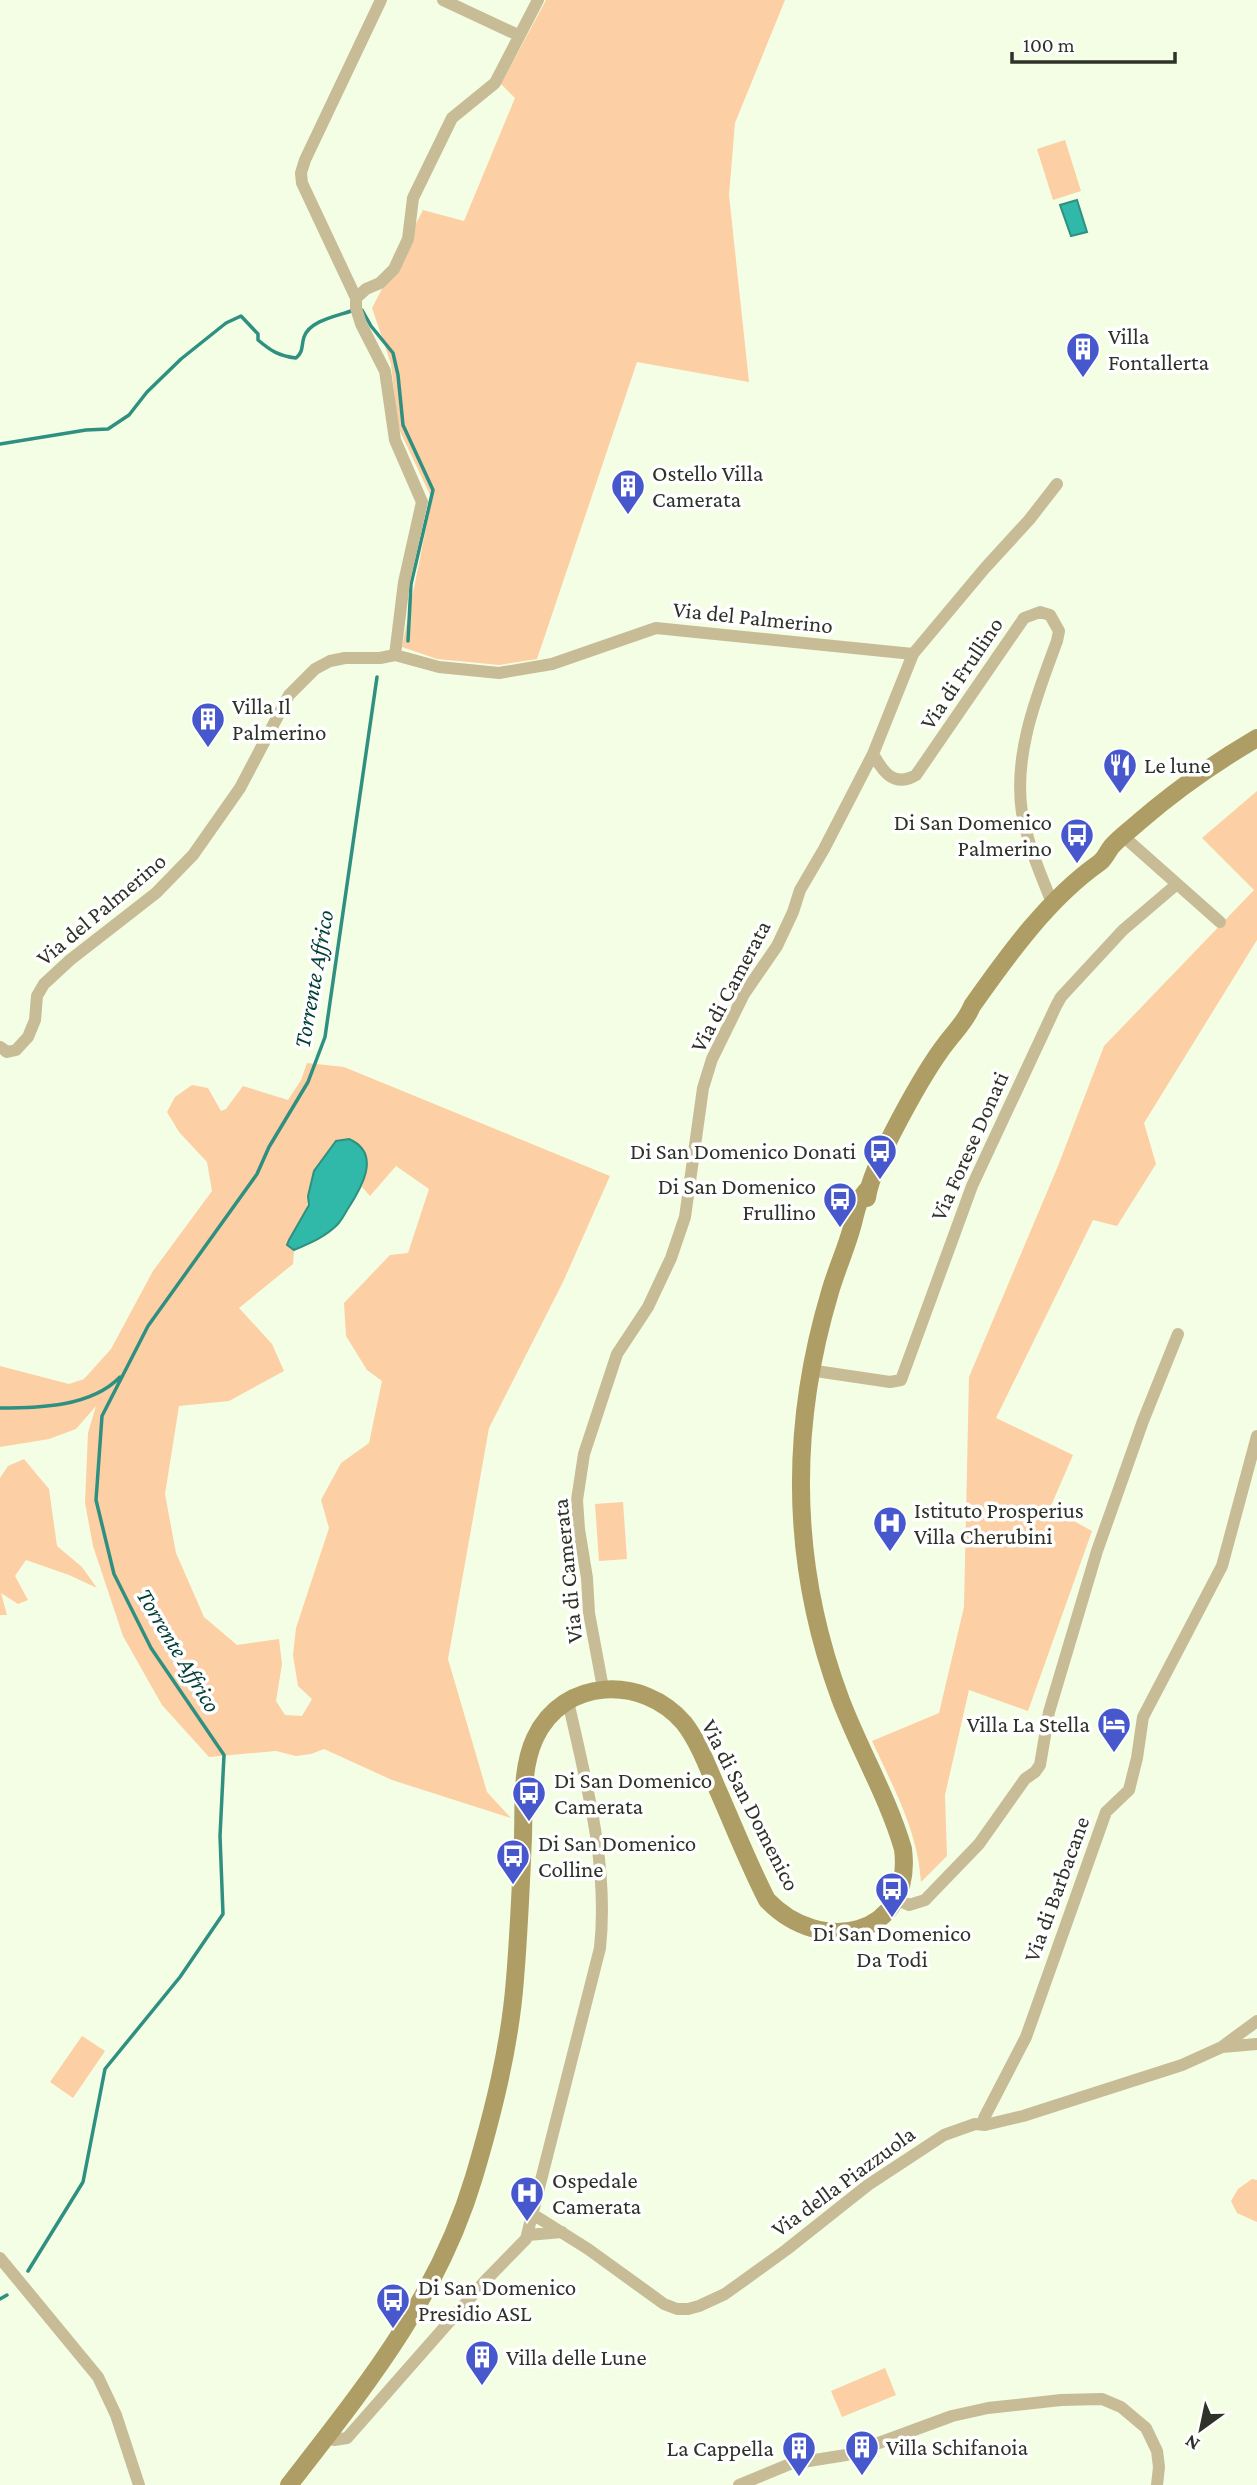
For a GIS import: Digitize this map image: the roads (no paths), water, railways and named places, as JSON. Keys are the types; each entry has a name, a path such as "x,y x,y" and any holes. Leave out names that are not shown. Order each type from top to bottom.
{"main road":[{"name":"Via di San Domenico","path":"289,2485 378,2370 424,2296 454,2232 473,2180 492,2113 515,1984 525,1773 536,1734 549,1717 568,1701 603,1688 628,1690 645,1695 666,1707 684,1724 703,1755 767,1900 796,1924 838,1933 861,1930 886,1914 895,1899 903,1875 903,1849 829,1665 806,1563 801,1502 801,1450 809,1370 831,1288 862,1195 913,1097 993,976 1053,905 1090,868 1101,851 1110,849 1178,791 1257,737"}],"street":[{"path":"381,0 301,173 302,184 356,298 361,324 385,371 395,440 422,502 404,582 396,655"},
{"path":"443,0 518,35"},
{"path":"356,298 366,289 380,283 394,269 408,239 413,198 452,118 495,83 538,0"},
{"name":"Via di Camerata","path":"603,1688 589,1613 577,1500 584,1454 617,1354 648,1307 671,1258 685,1217 703,1088 712,1059 744,994 777,946 800,890 873,754 913,654 1057,484"},
{"name":"Via di Frullino","path":"873,754 892,779 899,781 916,775 1024,618 1040,612 1050,615 1059,631 1027,726 1021,786 1022,813 1040,873 1053,905"},
{"name":"Via del Palmerino","path":"0,1047 7,1052 16,1050 29,1037 35,1020 37,996 44,984 69,960 156,893 193,855 240,788 289,695 315,669 330,661 345,657 380,658 396,655 450,668 499,673 552,664 656,628 913,654"},
{"path":"1123,836 1220,922"},
{"path":"1040,873 1054,886 1066,891"},
{"name":"Via Forese Donati","path":"809,1370 890,1382 901,1380 972,1186 1056,1006 1123,930 1177,884"},
{"path":"895,1899 909,1905 925,1900 979,1844 1025,1779 1040,1765 1049,1712 1097,1551 1143,1421 1178,1334"},
{"name":"Via di Barbacane","path":"985,2126 984,2118 1026,2037 1106,1812 1129,1790 1138,1758 1143,1717 1222,1566 1257,1436"},
{"path":"327,2436 334,2440 346,2438 528,2235 600,1948 602,1928 601,1860 568,1701"},
{"path":"1222,2047 1257,2021"},
{"name":"Via della Piazzuola","path":"534,2215 664,2304 677,2309 699,2306 725,2294 776,2258 868,2185 944,2135 975,2124 985,2126 1023,2116 1182,2065 1222,2047 1257,2044"},
{"path":"528,2235 562,2232"},
{"path":"0,2258 98,2377 116,2415 139,2485"},
{"path":"739,2485 790,2464 846,2455 952,2416 988,2408 1075,2399 1111,2402 1140,2421 1157,2451 1157,2485"}],"water":[{"path":"1077,200 1087,232 1071,236 1060,205"},
{"path":"349,1139 364,1152 367,1161 364,1180 337,1225 294,1250 287,1245 309,1205 308,1196 314,1171 336,1141"}],"waterway":[{"path":"0,444 108,429 129,415 147,392 181,359 226,323 241,316 258,334 258,340 263,344 280,354 296,358 301,351 304,337 312,326 354,310"},
{"name":"Torrente Affrico","path":"362,310 393,353 403,425 433,490 411,584 408,641"},
{"name":"Torrente Affrico","path":"28,2271 83,2182 105,2069 180,1977 223,1914 220,1836 224,1755 151,1648 114,1574 96,1500 102,1416 148,1326 257,1174 269,1147 308,1082 325,1037 377,677"},
{"path":"0,1408 47,1406 80,1400 108,1387 120,1377"},
{"name":"Torrente Affrico","path":"0,2299 7,2295"}],"place":[{"name":"Villa Fontallerta","path":"1083,379"},
{"name":"Ostello Villa Camerata","path":"628,516"},
{"name":"Villa Il Palmerino","path":"208,749"},
{"name":"Le lune","path":"1120,795"},
{"name":"Di San Domenico Palmerino","path":"1077,865"},
{"name":"Di San Domenico Donati","path":"880,1181"},
{"name":"Di San Domenico Frullino","path":"840,1229"},
{"name":"Istituto Prosperius Villa Cherubini","path":"890,1553"},
{"name":"Villa La Stella","path":"1114,1754"},
{"name":"Di San Domenico Camerata","path":"529,1823"},
{"name":"Di San Domenico Colline","path":"513,1886"},
{"name":"Di San Domenico Da Todi","path":"892,1919"},
{"name":"Ospedale Camerata","path":"527,2223"},
{"name":"Di San Domenico Presidio ASL","path":"393,2330"},
{"name":"Villa delle Lune","path":"482,2387"},
{"name":"Villa Schifanoia","path":"862,2477"},
{"name":"La Cappella","path":"799,2478"}]}
